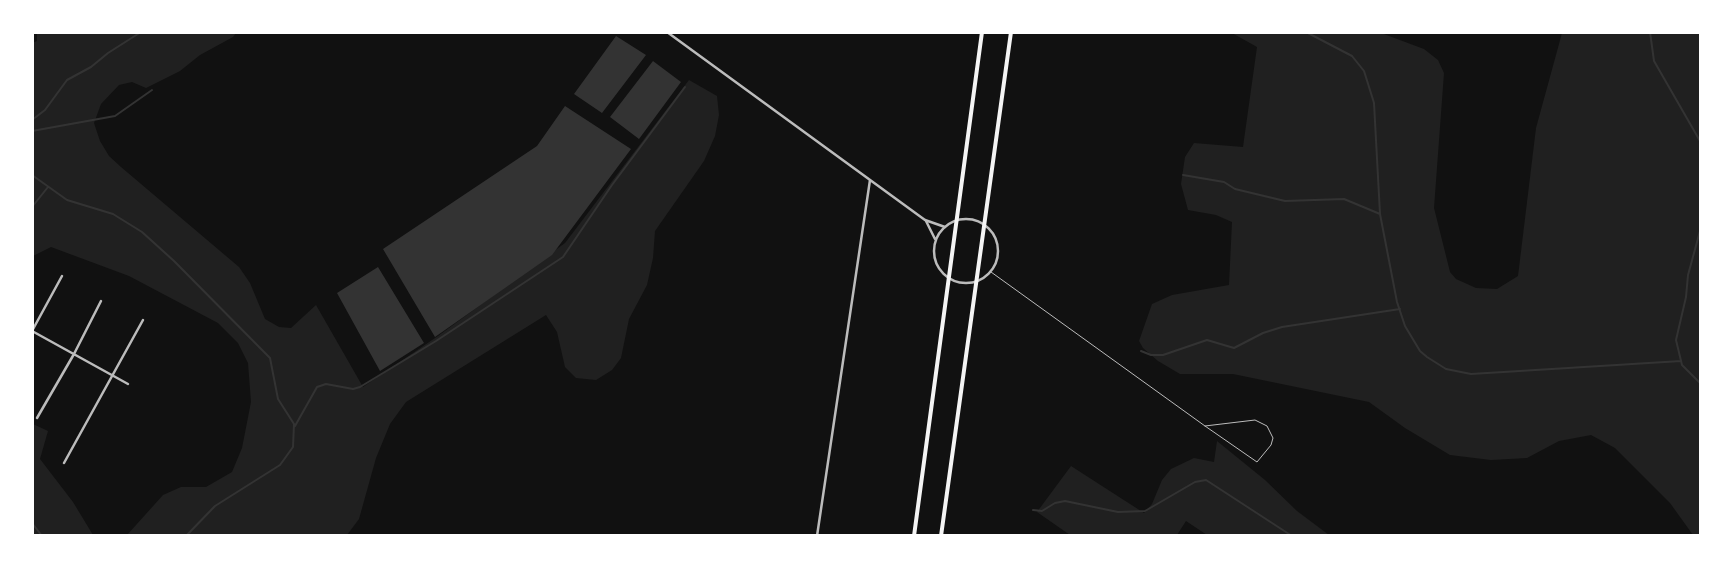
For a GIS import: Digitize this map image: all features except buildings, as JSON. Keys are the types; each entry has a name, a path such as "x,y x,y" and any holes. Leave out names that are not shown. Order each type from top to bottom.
{"main road":[{"path":"914,536 982,32"},
{"path":"941,536 1011,32"}],"street":[{"path":"668,32 925,220 945,227"},
{"path":"816,536 870,180"},
{"path":"971,219 984,224 995,236 998,246 998,257 991,272 976,282 962,284 949,279 941,273 934,260 936,240 945,227 957,220 971,219"},
{"path":"925,220 936,240"},
{"path":"62,276 32,331 128,384"},
{"path":"37,418 74,354 101,301"},
{"path":"64,463 114,376 143,320"}],"lane":[{"path":"991,272 1205,426 1257,462 1271,445 1272,432 1267,426 1255,420 1205,426"}],"shaded area":[{"path":"37,33 236,33 233,37 200,55 180,71 146,88 132,82 119,85 101,104 94,123 100,141 109,156 121,167 239,267 250,283 265,319 279,327 291,328 316,305 363,387 438,336 565,243 689,80 717,96 719,115 715,136 704,161 655,231 653,258 647,285 629,319 621,358 612,370 596,380 576,378 565,367 557,332 546,315 406,402 390,424 376,458 359,519 347,535 127,535 163,495 181,487 206,487 232,472 242,448 251,402 248,363 238,343 218,323 129,276 51,247 33,256 32,43 37,41"},
{"path":"1232,33 1381,33 1424,49 1438,60 1444,73 1434,208 1450,272 1456,279 1476,288 1497,289 1518,276 1536,128 1562,33 1700,33 1700,535 1693,535 1670,503 1615,448 1591,435 1559,441 1527,458 1491,460 1450,455 1405,428 1369,402 1233,374 1180,374 1158,361 1143,348 1139,341 1152,304 1172,295 1229,285 1232,222 1216,215 1188,210 1181,184 1185,157 1194,143 1243,147 1257,47"},
{"path":"616,36 646,55 602,113 574,94"},
{"path":"653,61 681,82 639,139 610,117"},
{"path":"565,106 631,149 552,255 435,337 383,249 537,146"},
{"path":"378,267 424,343 380,371 337,293"},
{"path":"33,424 48,431 40,459 73,502 93,535 33,535"},
{"path":"1217,441 1265,480 1297,511 1329,535 1207,535 1186,521 1177,535 1070,535 1037,512 1071,466 1144,513 1152,504 1162,480 1171,469 1194,458 1214,462"}],"waterway":[{"path":"32,120 45,110 67,80 91,67 108,53 141,32"},
{"path":"1306,32 1352,56 1364,71 1374,103 1380,214 1397,302 1405,326 1420,351 1446,369 1471,374 1681,361"},
{"path":"1650,32 1654,61 1700,141"},
{"path":"295,426 317,387 326,384 353,389 360,387 436,341 563,257 612,185 685,87"},
{"path":"32,131 115,116 152,90"},
{"path":"32,175 67,200 113,214 142,232 174,261 270,358 278,399 294,424 293,447 280,465 215,506 186,536"},
{"path":"1183,175 1224,182 1235,189 1285,201 1344,199 1380,214"},
{"path":"32,207 48,187"},
{"path":"1700,231 1688,275 1686,297 1676,340 1682,365 1700,383"},
{"path":"1141,351 1151,355 1163,355 1207,340 1234,348 1263,333 1282,327 1400,309"},
{"path":"1033,510 1042,511 1055,503 1065,501 1118,512 1145,511 1195,482 1206,480 1292,536"},
{"path":"32,523 42,536"}]}
